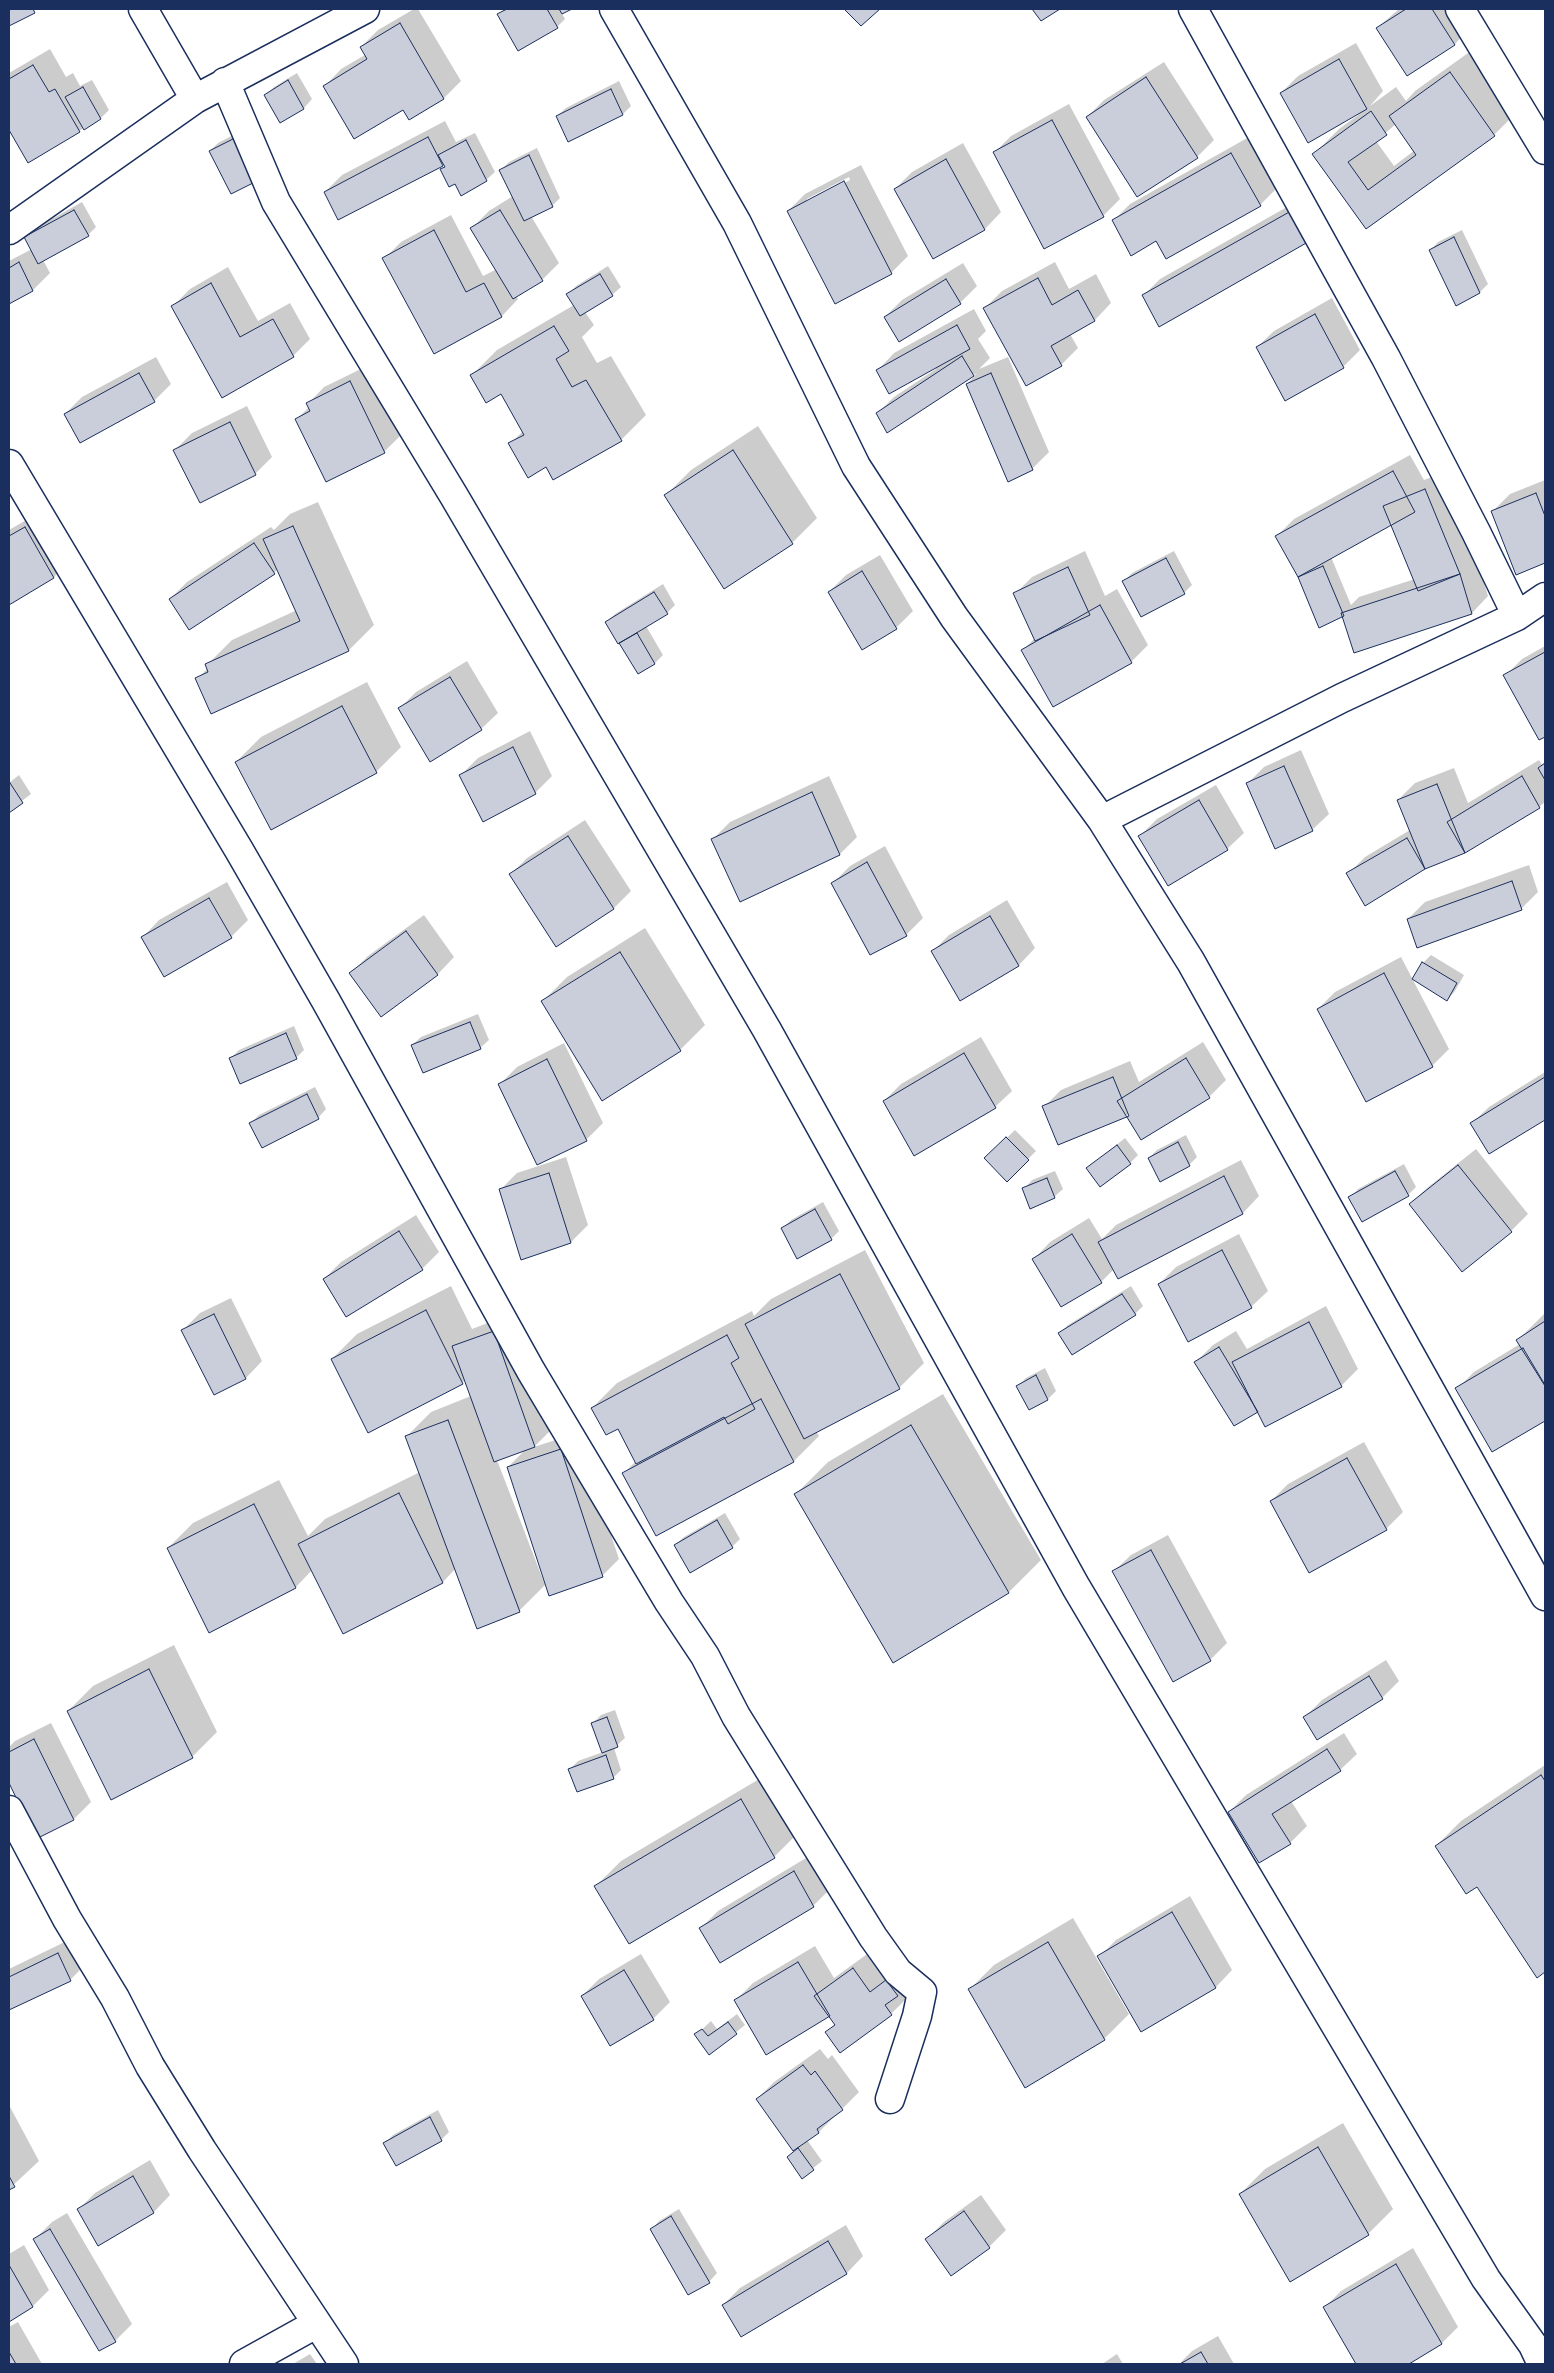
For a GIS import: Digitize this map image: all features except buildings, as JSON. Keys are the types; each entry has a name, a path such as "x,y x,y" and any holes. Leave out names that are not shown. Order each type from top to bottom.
{"street":[{"path":"143,9 195,99"},
{"path":"9,230 195,99 365,9"},
{"path":"614,9 737,223 856,466 954,617 1102,820 1191,962 1545,1596"},
{"path":"1193,9 1386,358 1517,616"},
{"path":"1460,9 1545,150"},
{"path":"225,82 276,202 454,496 767,1030 1076,1587 1481,2270 1533,2344 1542,2364"},
{"path":"9,464 239,850 331,1010 532,1371 664,1594 705,1656 736,1716 874,1937 898,1972 922,1992 917,2016 890,2099"},
{"path":"1102,820 1342,698 1517,616 1545,597"},
{"path":"9,1810 67,1919 115,1998 150,2066 202,2150 344,2364"},
{"path":"244,2364 316,2324"}]}
